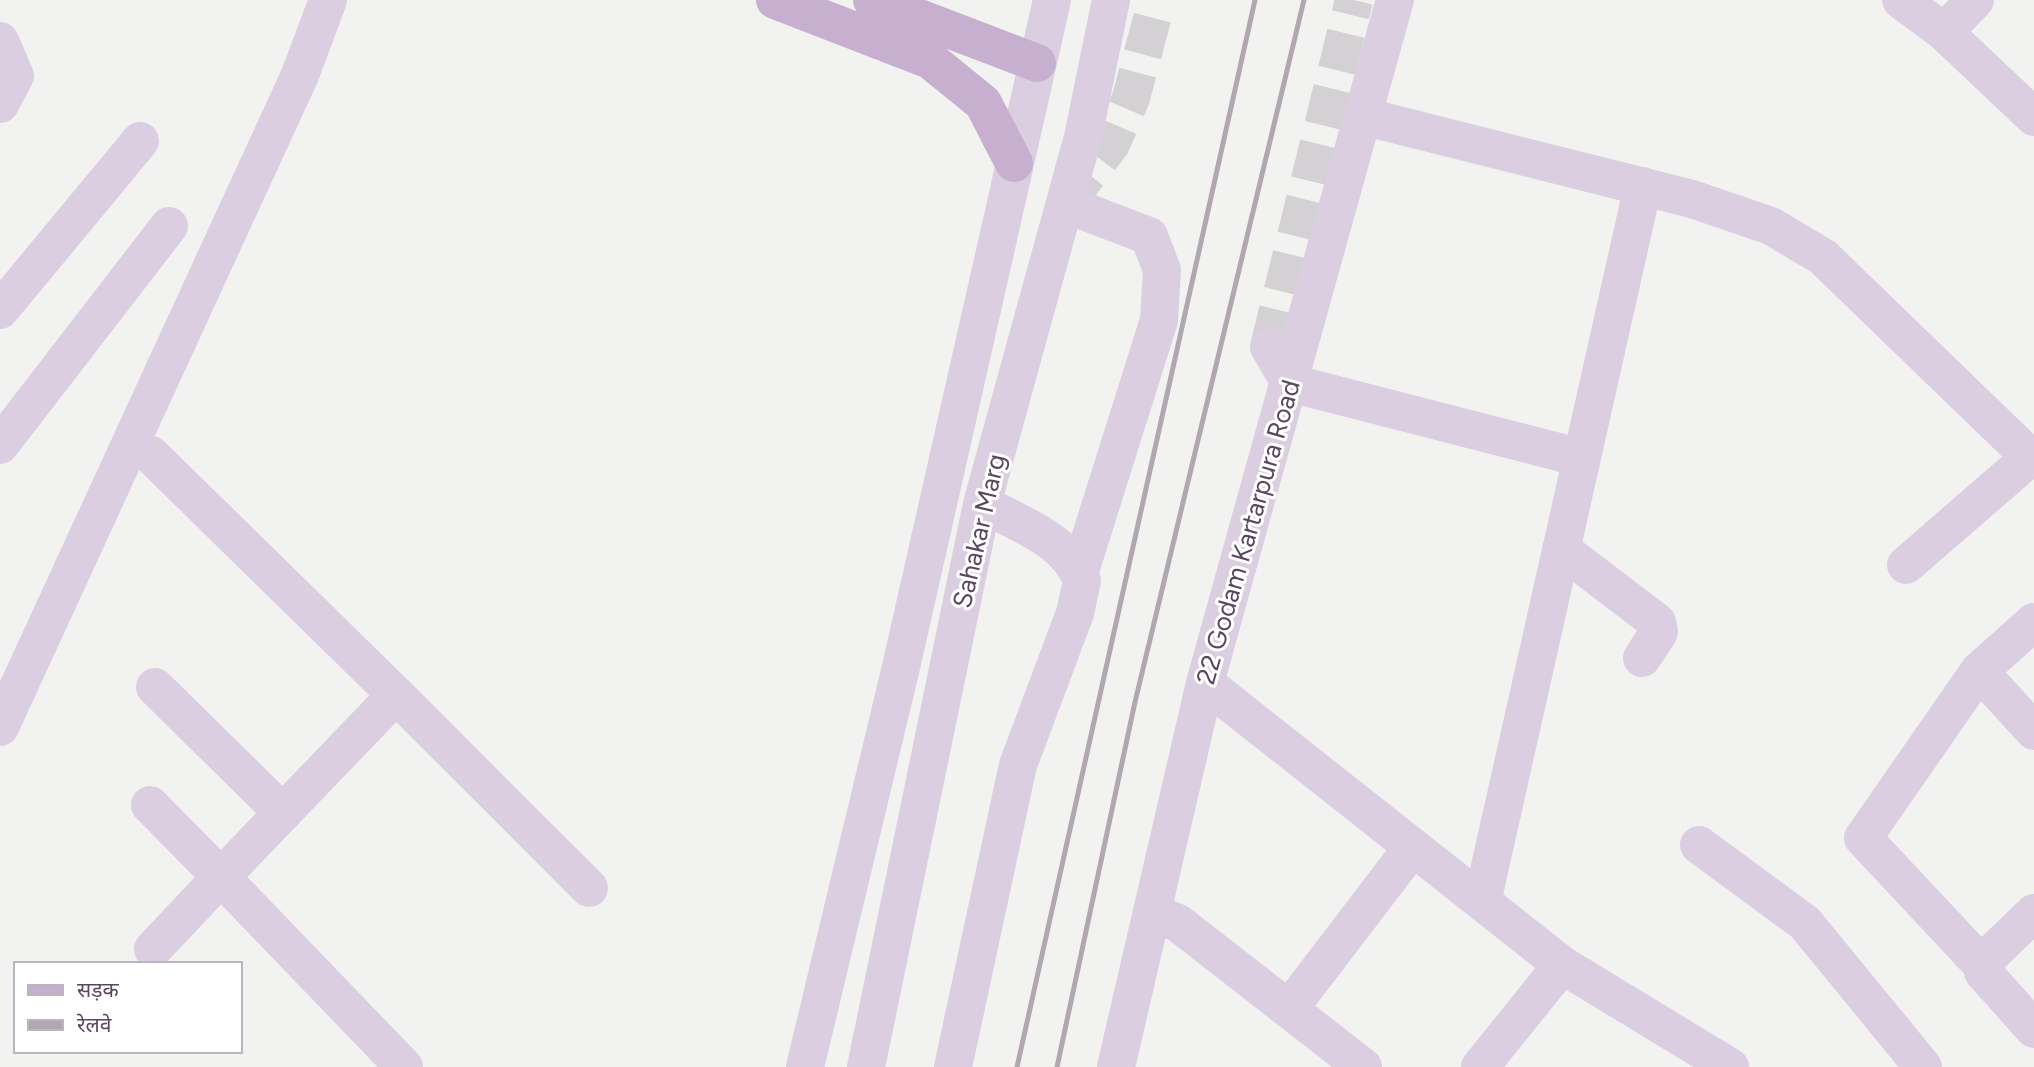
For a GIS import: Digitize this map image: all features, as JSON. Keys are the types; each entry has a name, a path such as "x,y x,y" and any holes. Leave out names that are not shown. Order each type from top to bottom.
{"main road":[{"path":"775,0 930,60 983,103 1014,163"},
{"path":"872,0 1037,63"}],"street":[{"path":"0,726 283,113 328,0"},
{"name":"Sahakar Marg","path":"805,1067 904,654 1052,0"},
{"name":"Sahakar Marg","path":"866,1067 982,504 1083,137 1111,0"},
{"name":"22 Godam Kartarpura Road","path":"1116,1067 1205,683 1395,0"},
{"path":"1901,0 1944,32 2034,117"},
{"path":"1944,32 1975,0"},
{"path":"0,41 16,76 0,104"},
{"path":"1362,116 1692,199 1771,226 1823,257 2032,456 1906,565"},
{"path":"0,310 139,141"},
{"path":"1482,902 1643,186"},
{"path":"1065,204 1149,236 1162,270 1159,320 1079,574"},
{"path":"0,444 169,226"},
{"path":"1269,347 1290,383 1582,458"},
{"path":"151,455 589,888"},
{"path":"953,1067 1018,765 1075,613 1082,582 1068,555 1055,544 982,504"},
{"path":"1561,549 1657,622 1659,632 1642,658"},
{"path":"2034,622 1979,671 1863,838 1981,964 1983,972 2034,1029"},
{"path":"1979,671 2034,731"},
{"path":"1205,683 1562,965 1730,1067"},
{"path":"155,687 283,813"},
{"path":"153,949 396,695"},
{"path":"150,805 404,1067"},
{"path":"1699,845 1805,923 1923,1067"},
{"path":"1289,1009 1412,848"},
{"path":"1152,912 1178,923 1363,1067"},
{"path":"1981,964 2034,913"},
{"path":"1480,1067 1562,965"}],"tunnel":[{"path":"1065,204 1111,144 1131,98 1157,0"},
{"path":"1269,347 1354,0"}],"railway":[{"path":"1017,1067 1255,0"},
{"path":"1057,1067 1135,702 1304,0"}]}
